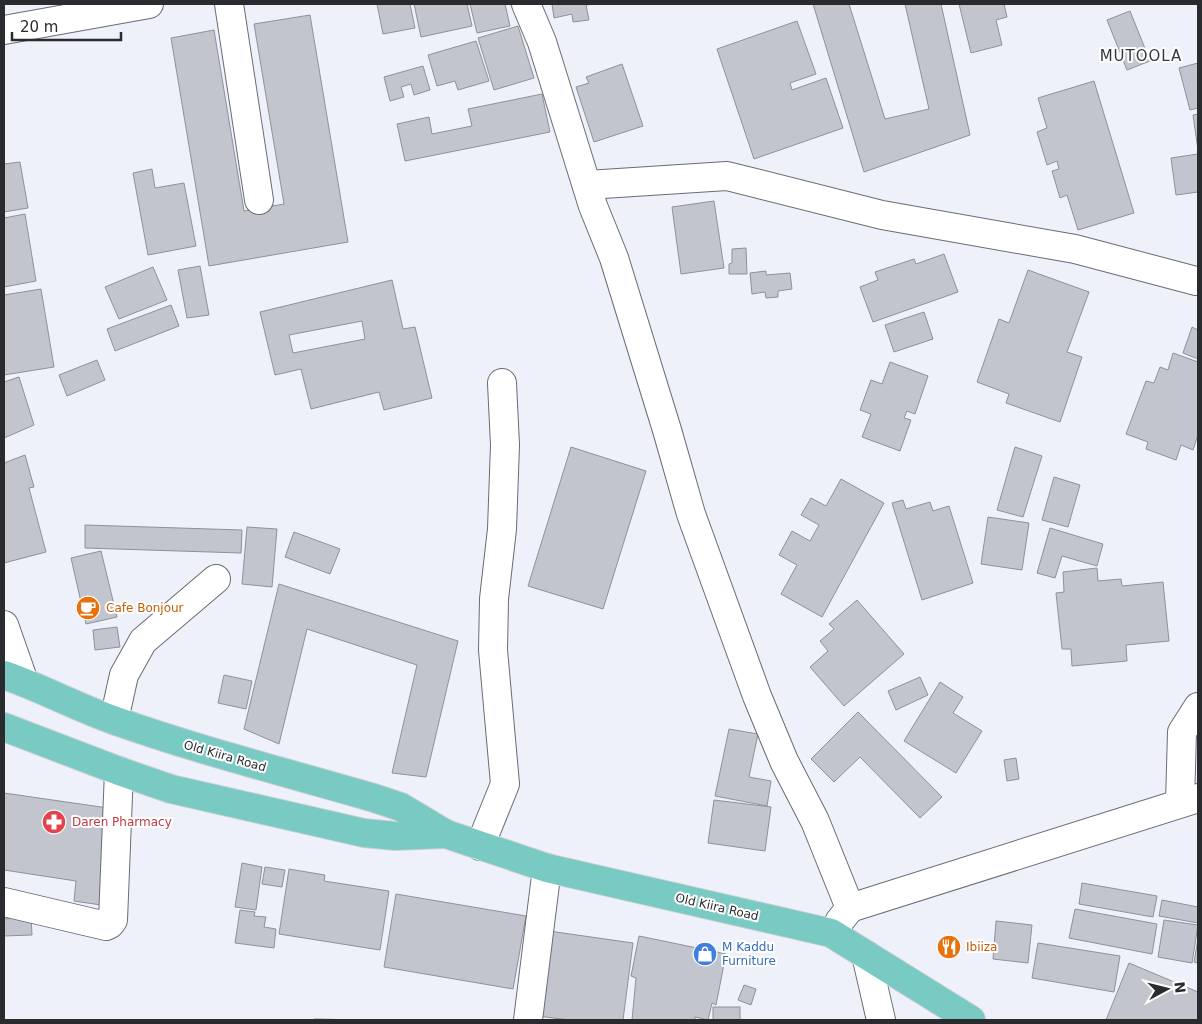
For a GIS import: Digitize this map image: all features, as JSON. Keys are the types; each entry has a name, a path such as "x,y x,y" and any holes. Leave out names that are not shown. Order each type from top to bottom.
{"main road":[{"name":"Old Kiira Road","path":"14,679 114,720 185,744 402,807 446,834 547,868 831,933 971,1020"},
{"name":"Old Kiira Road","path":"4,727 171,789 364,833 395,836 446,834"}],"street":[{"path":"4,30 149,4"},
{"path":"229,4 259,200"},
{"path":"526,4 542,42 593,206 614,258 691,514 757,696 784,762 815,821 850,908"},
{"path":"587,185 727,176 882,215 1075,249 1196,281"},
{"path":"480,846 505,784 493,650 494,599 502,529 505,445 502,383"},
{"path":"114,720 124,675 143,641 216,579"},
{"path":"4,625 14,679"},
{"path":"831,933 850,908 1189,801 1182,732 1198,708"},
{"path":"4,902 106,926 110,924 113,920 119,771"},
{"path":"528,1020 547,868"},
{"path":"866,954 881,1020"}],"building":[{"path":"377,4 410,4 415,28 383,34"},
{"path":"414,4 467,4 472,26 421,37"},
{"path":"470,4 505,4 510,26 477,33"},
{"path":"552,4 594,4 586,5 589,20 573,22 572,14 554,18"},
{"path":"813,4 849,4 885,119 929,109 905,4 941,4 970,135 864,172"},
{"path":"959,4 1004,4 1007,17 996,20 1002,45 971,53"},
{"path":"1130,11 1150,61 1127,70 1107,20"},
{"path":"310,15 348,242 209,266 171,38 214,30 244,211 284,204 254,24"},
{"path":"797,21 816,74 790,83 792,90 826,78 843,128 754,159 717,49"},
{"path":"518,26 534,78 494,90 478,38"},
{"path":"476,41 489,81 458,90 455,81 437,86 428,55"},
{"path":"1198,63 1198,108 1190,110 1179,68"},
{"path":"622,64 643,126 594,142 576,87 589,83 586,77"},
{"path":"423,66 430,90 414,95 411,84 401,87 404,97 390,101 384,77"},
{"path":"1094,81 1134,213 1078,230 1067,195 1060,198 1052,171 1059,169 1057,161 1047,165 1037,132 1047,128 1038,98"},
{"path":"542,94 550,132 405,161 397,124 429,117 432,134 472,126 468,109"},
{"path":"1198,114 1198,150 1193,115"},
{"path":"1198,154 1198,192 1176,195 1171,158"},
{"path":"20,162 28,208 4,212 4,164"},
{"path":"152,169 155,188 184,183 196,246 148,255 133,173"},
{"path":"714,201 724,268 681,274 672,207"},
{"path":"25,214 36,281 4,287 4,218"},
{"path":"746,248 747,274 729,274 729,264 732,263 732,249"},
{"path":"944,254 958,292 873,322 860,287 878,280 875,272 914,259 916,264"},
{"path":"200,266 209,315 187,318 178,270"},
{"path":"153,267 167,300 119,319 105,287"},
{"path":"1028,270 1089,292 1067,352 1082,357 1060,422 1006,403 1009,394 977,382 999,319 1009,323"},
{"path":"766,271 766,275 790,273 792,289 778,291 778,297 766,298 765,292 752,294 750,273"},
{"path":"392,280 403,329 415,327 432,398 384,410 379,392 311,409 301,369 275,375 260,312","holes":["362,321 365,339 293,353 289,335"]},
{"path":"41,289 54,367 4,375 4,295"},
{"path":"171,305 179,326 115,351 107,329"},
{"path":"924,312 933,339 894,352 885,325"},
{"path":"1192,327 1198,330 1198,359 1183,353"},
{"path":"1173,353 1198,362 1198,435 1193,450 1181,445 1176,460 1146,449 1148,442 1126,434 1146,381 1154,383 1160,367 1168,370"},
{"path":"97,360 105,380 67,396 59,375"},
{"path":"890,362 928,376 915,414 907,411 904,418 911,420 900,451 862,437 871,414 860,410 871,380 882,384"},
{"path":"19,377 34,425 4,438 4,382"},
{"path":"571,447 646,471 603,609 528,586"},
{"path":"1015,447 1042,456 1023,517 997,510"},
{"path":"25,455 34,487 29,488 46,552 4,563 4,463"},
{"path":"1054,477 1080,485 1068,527 1042,520"},
{"path":"841,479 884,503 822,617 781,594 797,565 779,555 792,531 810,541 819,525 801,515 811,498 826,506"},
{"path":"903,500 906,509 930,502 933,511 949,506 973,583 922,600 892,503"},
{"path":"988,517 1029,523 1022,570 981,564"},
{"path":"85,525 242,530 241,553 85,548"},
{"path":"247,527 277,529 272,587 242,584"},
{"path":"1050,528 1103,544 1097,566 1062,556 1055,578 1037,573"},
{"path":"294,532 340,549 330,574 285,557"},
{"path":"101,551 117,617 86,624 71,558"},
{"path":"1097,568 1098,581 1121,579 1122,586 1163,582 1169,641 1126,645 1127,661 1072,666 1071,649 1062,649 1056,593 1064,592 1063,572"},
{"path":"279,584 458,641 426,777 392,773 417,665 307,629 279,744 244,729"},
{"path":"857,600 904,654 844,706 810,667 828,651 820,641 834,629 829,624"},
{"path":"117,627 120,647 95,650 93,630"},
{"path":"224,675 252,681 246,709 218,703"},
{"path":"920,677 928,695 896,710 888,691"},
{"path":"940,682 963,697 953,713 982,731 956,773 904,741"},
{"path":"858,712 942,797 920,818 860,757 834,782 811,759"},
{"path":"729,729 758,734 749,777 771,781 767,806 715,796"},
{"path":"1016,758 1019,779 1007,781 1004,760"},
{"path":"4,793 115,809 101,905 74,901 76,881 4,870"},
{"path":"714,800 771,807 765,851 708,843"},
{"path":"242,863 262,867 256,910 235,907"},
{"path":"265,867 285,870 282,887 262,884"},
{"path":"289,869 325,875 324,881 389,891 380,950 279,934"},
{"path":"1082,883 1157,896 1153,917 1079,904"},
{"path":"396,894 526,916 513,989 384,967"},
{"path":"1162,900 1198,907 1198,923 1159,916"},
{"path":"1075,909 1157,924 1152,954 1069,938"},
{"path":"240,910 255,912 254,916 266,917 264,927 276,929 274,948 235,943"},
{"path":"31,917 32,935 4,936 4,919"},
{"path":"1164,920 1198,925 1192,963 1158,957"},
{"path":"996,921 1032,925 1028,963 993,959"},
{"path":"549,931 633,943 623,1020 569,1020 538,1016"},
{"path":"639,936 726,954 716,1005 712,1003 708,1020 695,1017 695,1020 632,1020 636,978 631,976"},
{"path":"1198,939 1198,963 1194,962"},
{"path":"1038,943 1120,956 1114,992 1032,978"},
{"path":"1129,963 1198,992 1198,1020 1106,1020"},
{"path":"744,985 756,989 751,1005 738,1000"},
{"path":"713,1007 740,1007 740,1020 713,1020"},
{"path":"314,1019 363,1020 314,1020"}],"place":[{"name":"Cafe Bonjour","path":"88,608"},
{"name":"Daren Pharmacy","path":"54,822"},
{"name":"Ibiiza","path":"949,947"},
{"name":"M Kaddu Furniture","path":"705,954"}],"district":[{"name":"MUTOOLA","path":"1141,56"}]}
